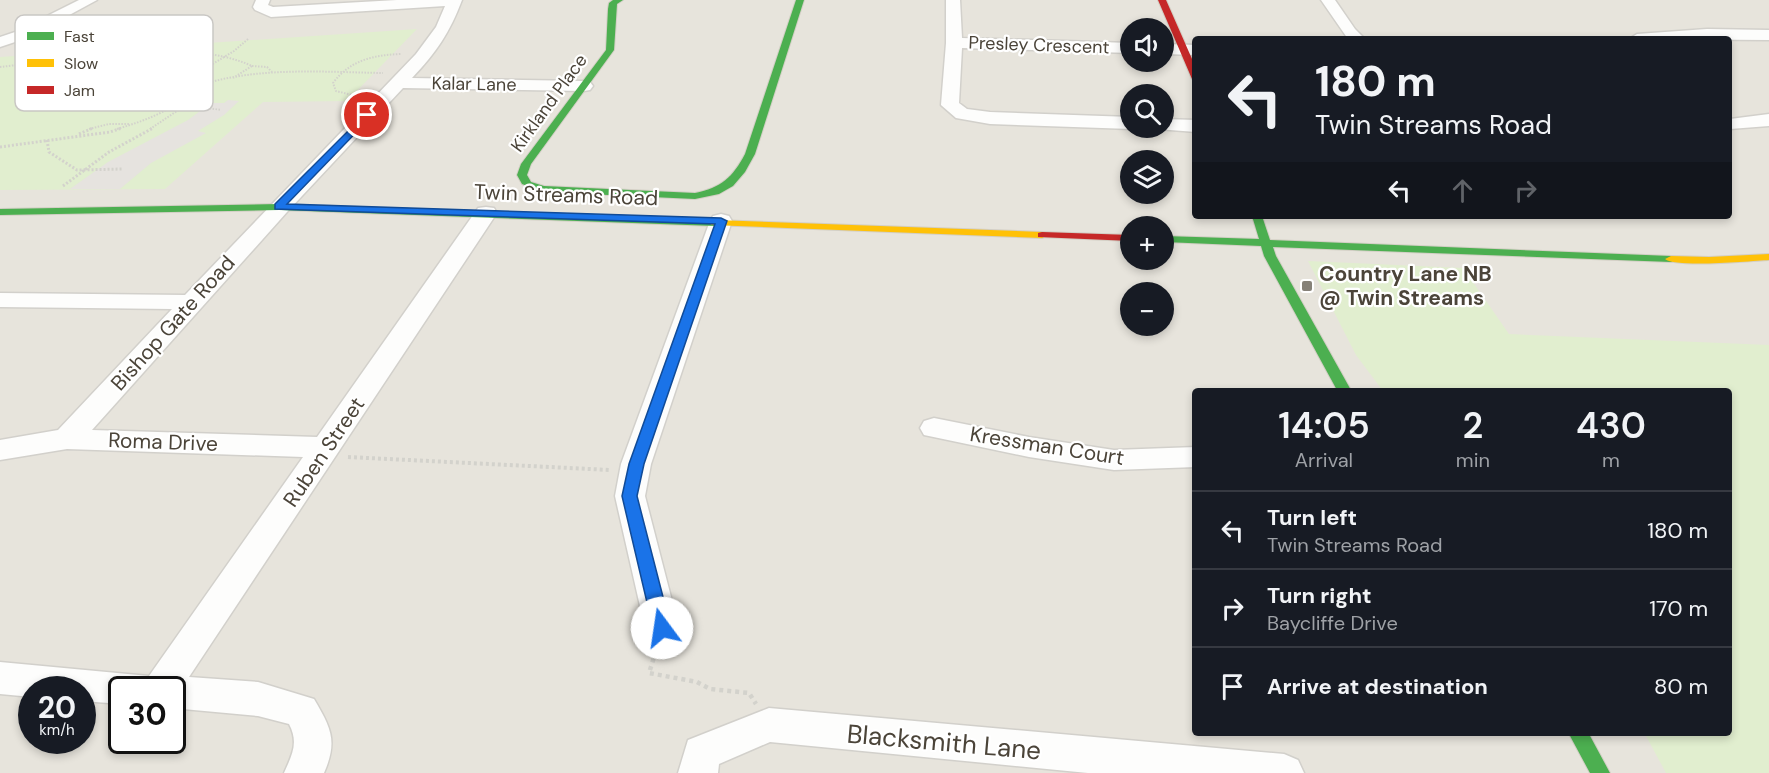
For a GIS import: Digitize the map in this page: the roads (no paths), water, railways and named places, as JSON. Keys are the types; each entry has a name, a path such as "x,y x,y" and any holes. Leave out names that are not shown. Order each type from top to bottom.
{"street":[{"path":"60,15 90,0"},
{"path":"263,0 260,7 271,12 455,0"},
{"name":"Bishop Gate Road","path":"67,439 279,207 426,53 444,28 455,0"},
{"name":"Kirkland Place","path":"619,0 613,3 611,12 613,30 610,50 526,164 521,174 522,181 527,185 543,189 695,196 710,194 733,184 740,178 750,154 800,0"},
{"name":"Presley Crescent","path":"953,0 954,43 1120,48"},
{"path":"1162,0 1189,49"},
{"path":"1328,0 1354,36"},
{"path":"1679,36 1769,35"},
{"path":"0,42 15,37"},
{"path":"954,43 950,105 962,114 990,118 1120,123"},
{"name":"Kalar Lane","path":"403,78 584,86"},
{"path":"1732,124 1769,120"},
{"path":"1174,125 1192,126"},
{"name":"Twin Streams Road","path":"0,212 279,207 721,221 1120,238"},
{"name":"Ruben Street","path":"170,676 486,213"},
{"path":"1258,219 1270,256 1343,388"},
{"path":"662,628 630,496 635,472 721,221"},
{"path":"1174,239 1709,260 1769,257"},
{"path":"0,300 191,302"},
{"name":"Kressman Court","path":"934,428 1029,447 1114,460 1192,457"},
{"name":"Roma Drive","path":"0,450 67,439 327,448"},
{"path":"0,678 108,687"},
{"path":"186,693 258,699 301,711 315,736 312,758 304,773"},
{"name":"Blacksmith Lane","path":"698,773 702,753 769,725 1284,773"},
{"path":"1580,736 1600,773"}],"place":[{"name":"Country Lane NB @ Twin Streams","path":"1307,286"}]}
